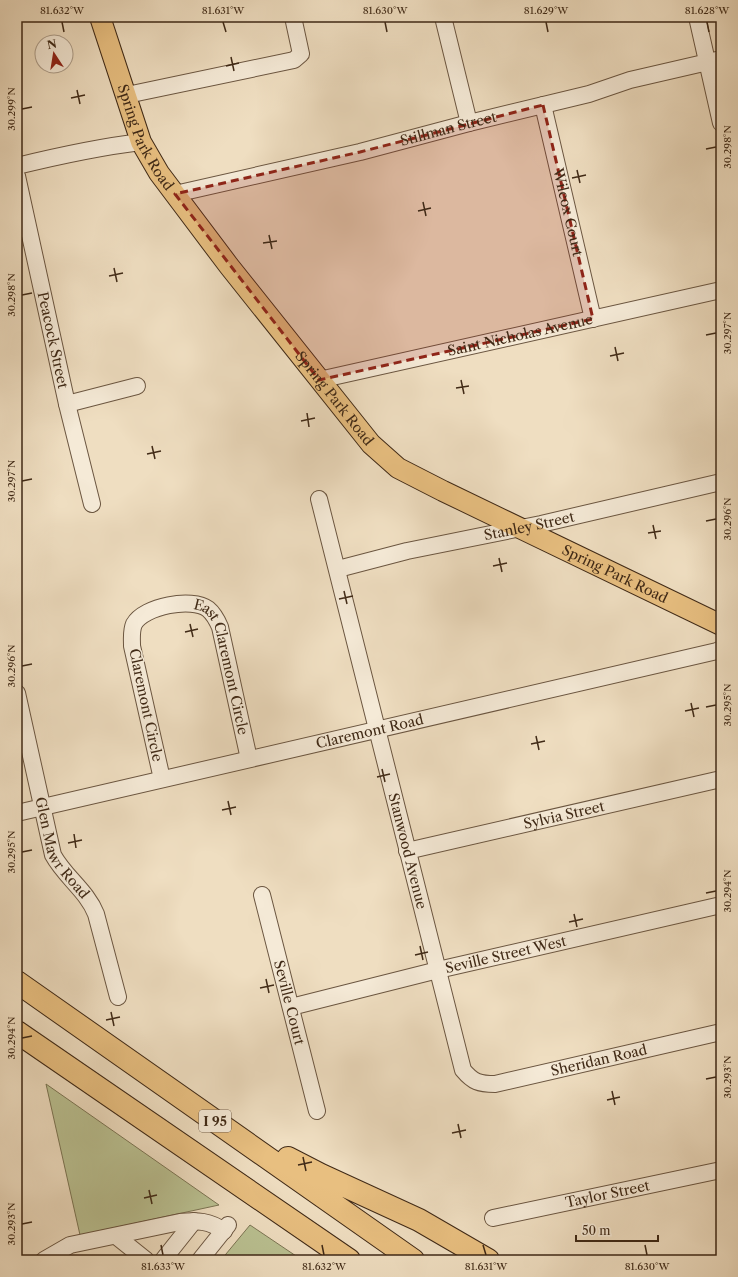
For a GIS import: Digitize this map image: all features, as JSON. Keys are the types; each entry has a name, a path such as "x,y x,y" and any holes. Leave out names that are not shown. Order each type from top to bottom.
{"highway":[{"name":"I 95","path":"17,982 413,1260"},
{"name":"I 95","path":"17,1032 349,1260"},
{"path":"217,1122 321,1175 420,1220 488,1260"}],"main road":[{"name":"Spring Park Road","path":"100,17 142,142 151,161 229,266 367,440 384,457 398,468 496,517 721,625"}],"street":[{"path":"127,95 294,60 301,54 293,17"},
{"path":"444,17 469,123"},
{"path":"697,17 714,61 721,122"},
{"name":"Stillman Street","path":"175,194 360,152 469,123 589,94 630,80 714,61"},
{"name":"Wilcox Court","path":"543,105 593,319"},
{"path":"17,166 71,153 118,144 142,142"},
{"name":"Peacock Street","path":"17,176 67,404 92,504"},
{"name":"Saint Nicholas Avenue","path":"319,380 721,290"},
{"path":"67,404 137,386"},
{"name":"Stanley Street","path":"338,568 407,551 519,527 541,524 721,482"},
{"name":"Stanwood Avenue","path":"319,499 338,568 407,852 460,1061 463,1070 469,1078 475,1081"},
{"name":"East Claremont Circle","path":"170,605 184,602 198,604 208,609 216,617 220,627 249,759"},
{"name":"Claremont Circle","path":"162,780 132,646 132,634 134,624 140,616 151,610 170,605"},
{"name":"Claremont Road","path":"17,813 721,649"},
{"name":"Glen Mawr Road","path":"17,693 53,855 62,869 85,894 93,906 118,997"},
{"name":"Sylvia Street","path":"407,852 721,779"},
{"name":"Seville Court","path":"262,895 317,1111"},
{"name":"Seville Street West","path":"290,1007 438,970 721,905"},
{"name":"Sheridan Road","path":"475,1081 485,1084 495,1084 721,1032"},
{"name":"Taylor Street","path":"493,1218 721,1170"},
{"path":"163,1260 194,1221"},
{"path":"44,1260 70,1245 180,1222 194,1221 212,1223 226,1228 200,1260"},
{"path":"116,1236 146,1260"}],"highlighted area":[{"path":"543,105 593,319 319,380 175,194 360,152"}],"green space":[{"path":"46,1084 219,1205 80,1235"},
{"path":"250,1225 302,1260 221,1260"}]}
